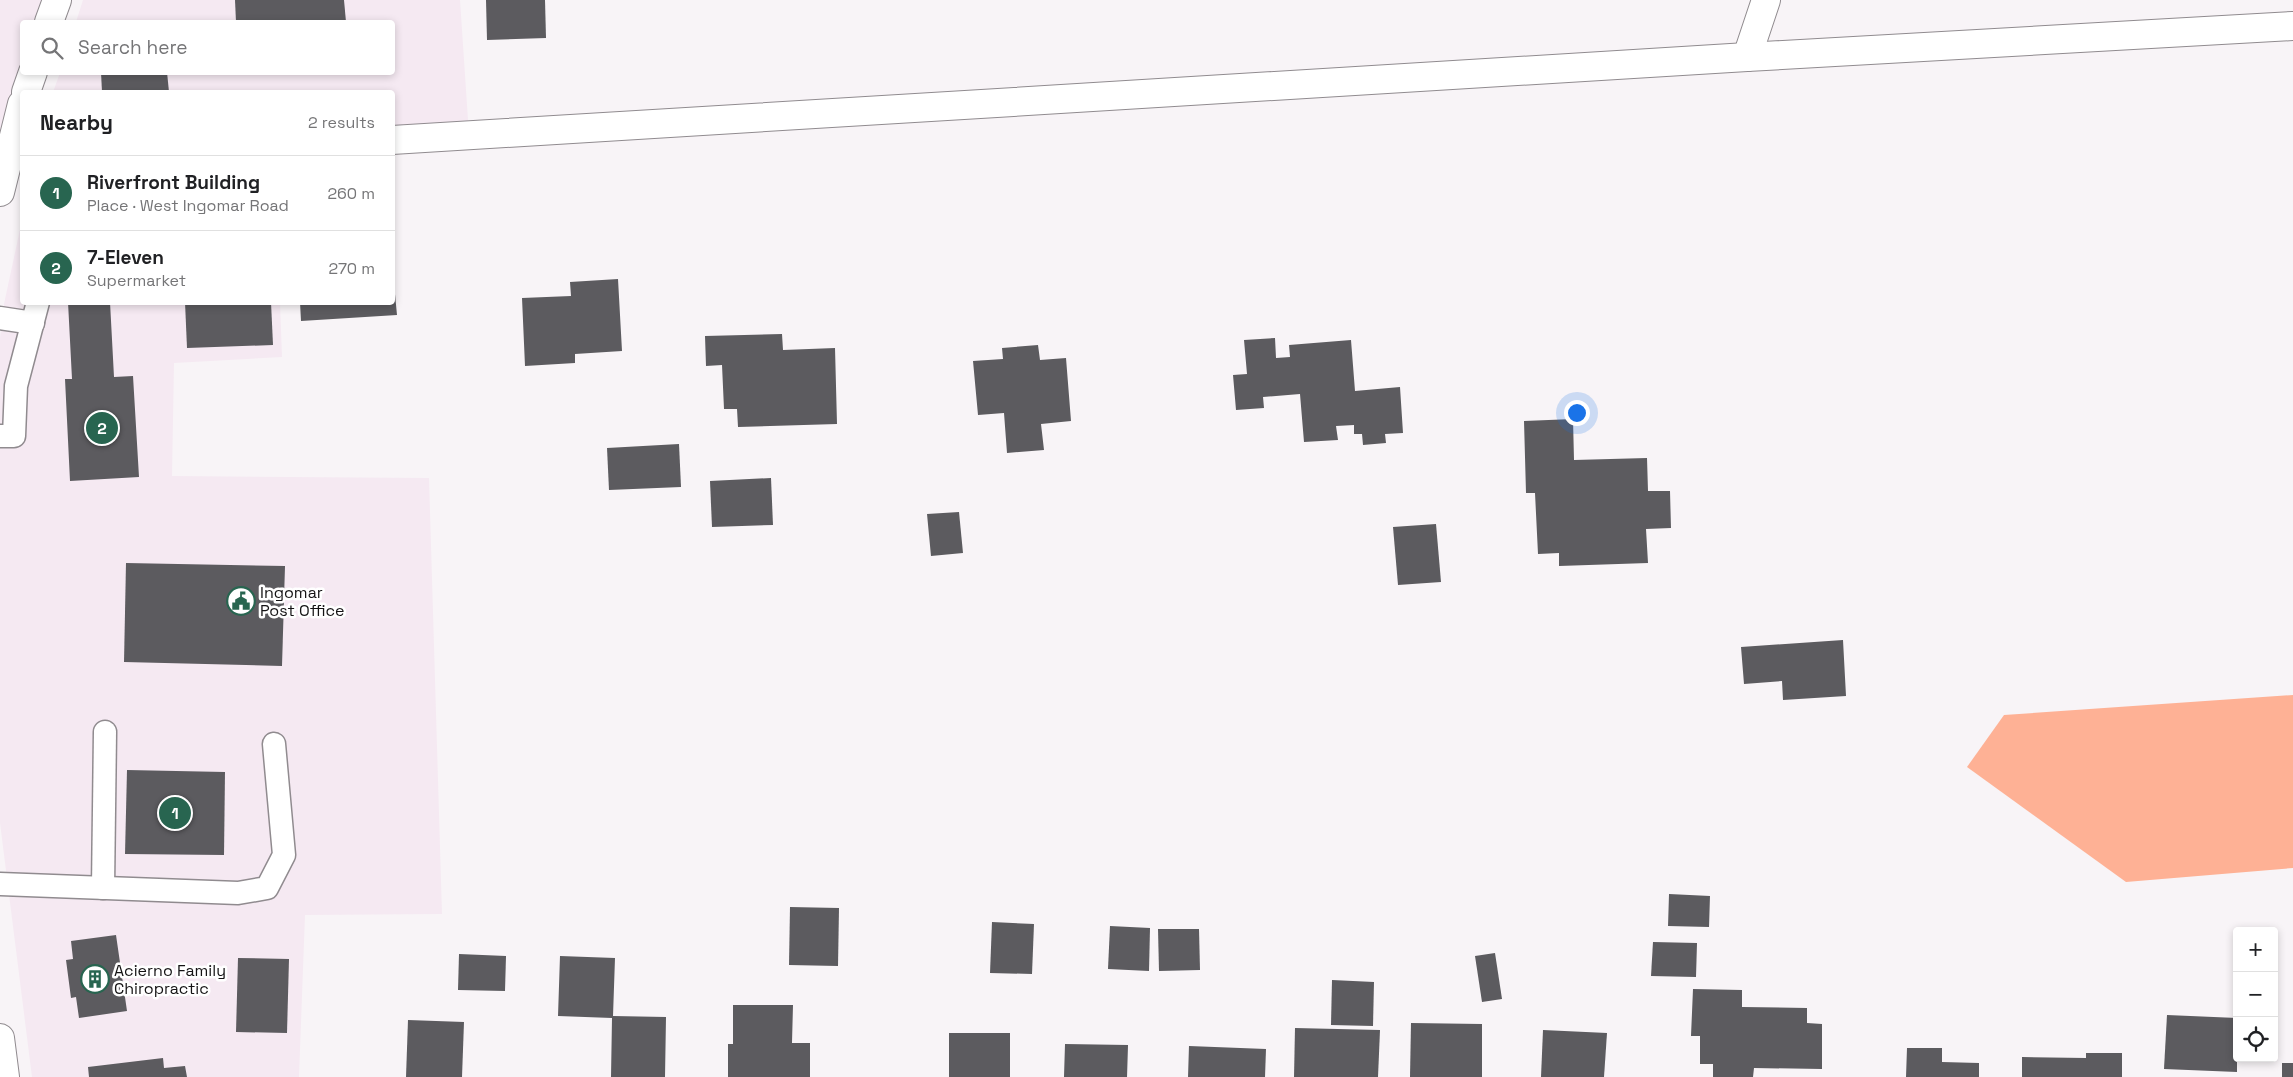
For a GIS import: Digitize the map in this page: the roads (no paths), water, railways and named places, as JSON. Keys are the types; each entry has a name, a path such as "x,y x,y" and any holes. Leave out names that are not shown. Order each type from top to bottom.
{"street":[{"path":"50,20 57,0"},
{"path":"1747,57 1766,0"},
{"path":"395,140 1747,57 2293,26"},
{"path":"27,90 32,75"},
{"path":"0,192 10,163 20,114"},
{"path":"0,1038 5,1077"}],"lane":[{"path":"0,318 35,313 16,386 14,436 0,436"},
{"path":"103,888 105,732"},
{"path":"0,884 238,893 267,888 284,855 274,744"}],"place":[{"name":"7-Eleven","path":"102,428"},
{"name":"Ingomar Post Office","path":"241,601"},
{"name":"Riverfront Building","path":"175,813"},
{"name":"Acierno Family Chiropractic","path":"95,979"}]}
